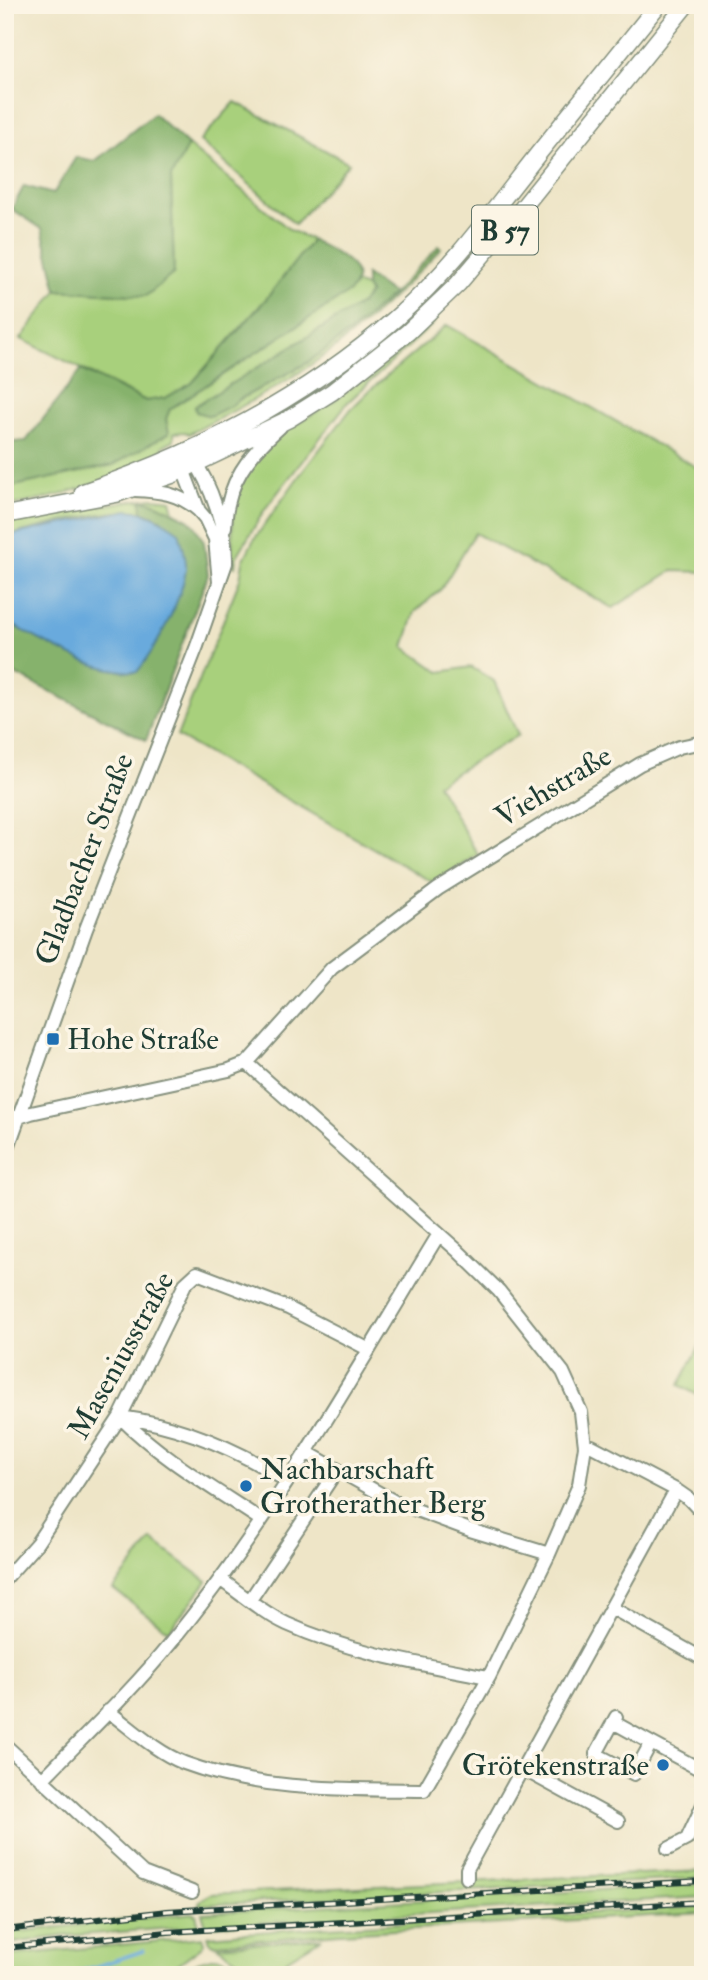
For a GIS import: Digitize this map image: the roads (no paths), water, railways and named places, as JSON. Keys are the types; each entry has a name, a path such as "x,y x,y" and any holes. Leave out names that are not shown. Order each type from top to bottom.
{"main road":[{"name":"B 57","path":"24,512 122,479 188,462 231,431 328,371 396,318 468,245 658,5"},
{"name":"B 57","path":"5,515 131,490 188,462 289,419 332,392 397,341 458,284 686,5"}],"street":[{"name":"Gladbacher Straße","path":"5,1156 86,929 197,646 226,563 226,509 235,482 248,458 289,419"},
{"name":"Gladbacher Straße","path":"188,462 199,511 215,539 219,582"},
{"path":"188,462 210,493 224,538"},
{"path":"131,490 163,491 188,501 199,511"},
{"name":"Viehstraße","path":"247,1063 332,968 438,889 640,764 679,747 703,742"},
{"path":"5,1117 19,1117 31,1112 229,1070 247,1063 499,1291 563,1372 581,1412 585,1446 579,1485 549,1554 489,1677 424,1790 296,1786 239,1778 183,1763 161,1751 108,1711"},
{"path":"42,1780 168,1646 220,1579 306,1452 439,1234"},
{"name":"Maseniusstraße","path":"5,1578 37,1543 121,1417 185,1283 197,1273 288,1308 368,1349"},
{"path":"121,1417 145,1420 209,1440 247,1456 287,1481"},
{"path":"121,1417 136,1433 261,1520"},
{"path":"585,1446 592,1446 676,1490 703,1514"},
{"path":"306,1452 396,1502 470,1530 549,1554"},
{"path":"250,1600 337,1470"},
{"path":"467,1878 467,1869 676,1490"},
{"path":"220,1579 284,1623 377,1656 489,1677"},
{"path":"612,1608 703,1659"},
{"path":"651,1743 634,1774 596,1754 614,1719 703,1771"},
{"path":"5,1745 143,1872 192,1892"},
{"path":"523,1769 618,1822"},
{"path":"668,1849 687,1839 703,1805"}],"water":[{"path":"128,510 155,517 179,532 186,564 184,581 174,609 160,637 137,672 120,671 85,661 5,621 5,536"}],"waterway":[{"path":"70,1975 143,1951"}],"railway":[{"path":"5,1930 167,1911 703,1881"},
{"path":"5,1948 168,1932 703,1902"}],"place":[{"name":"Hohe Straße","path":"53,1039"},
{"name":"Nachbarschaft Grotherather Berg","path":"246,1486"},
{"name":"Grötekenstraße","path":"663,1765"}]}
